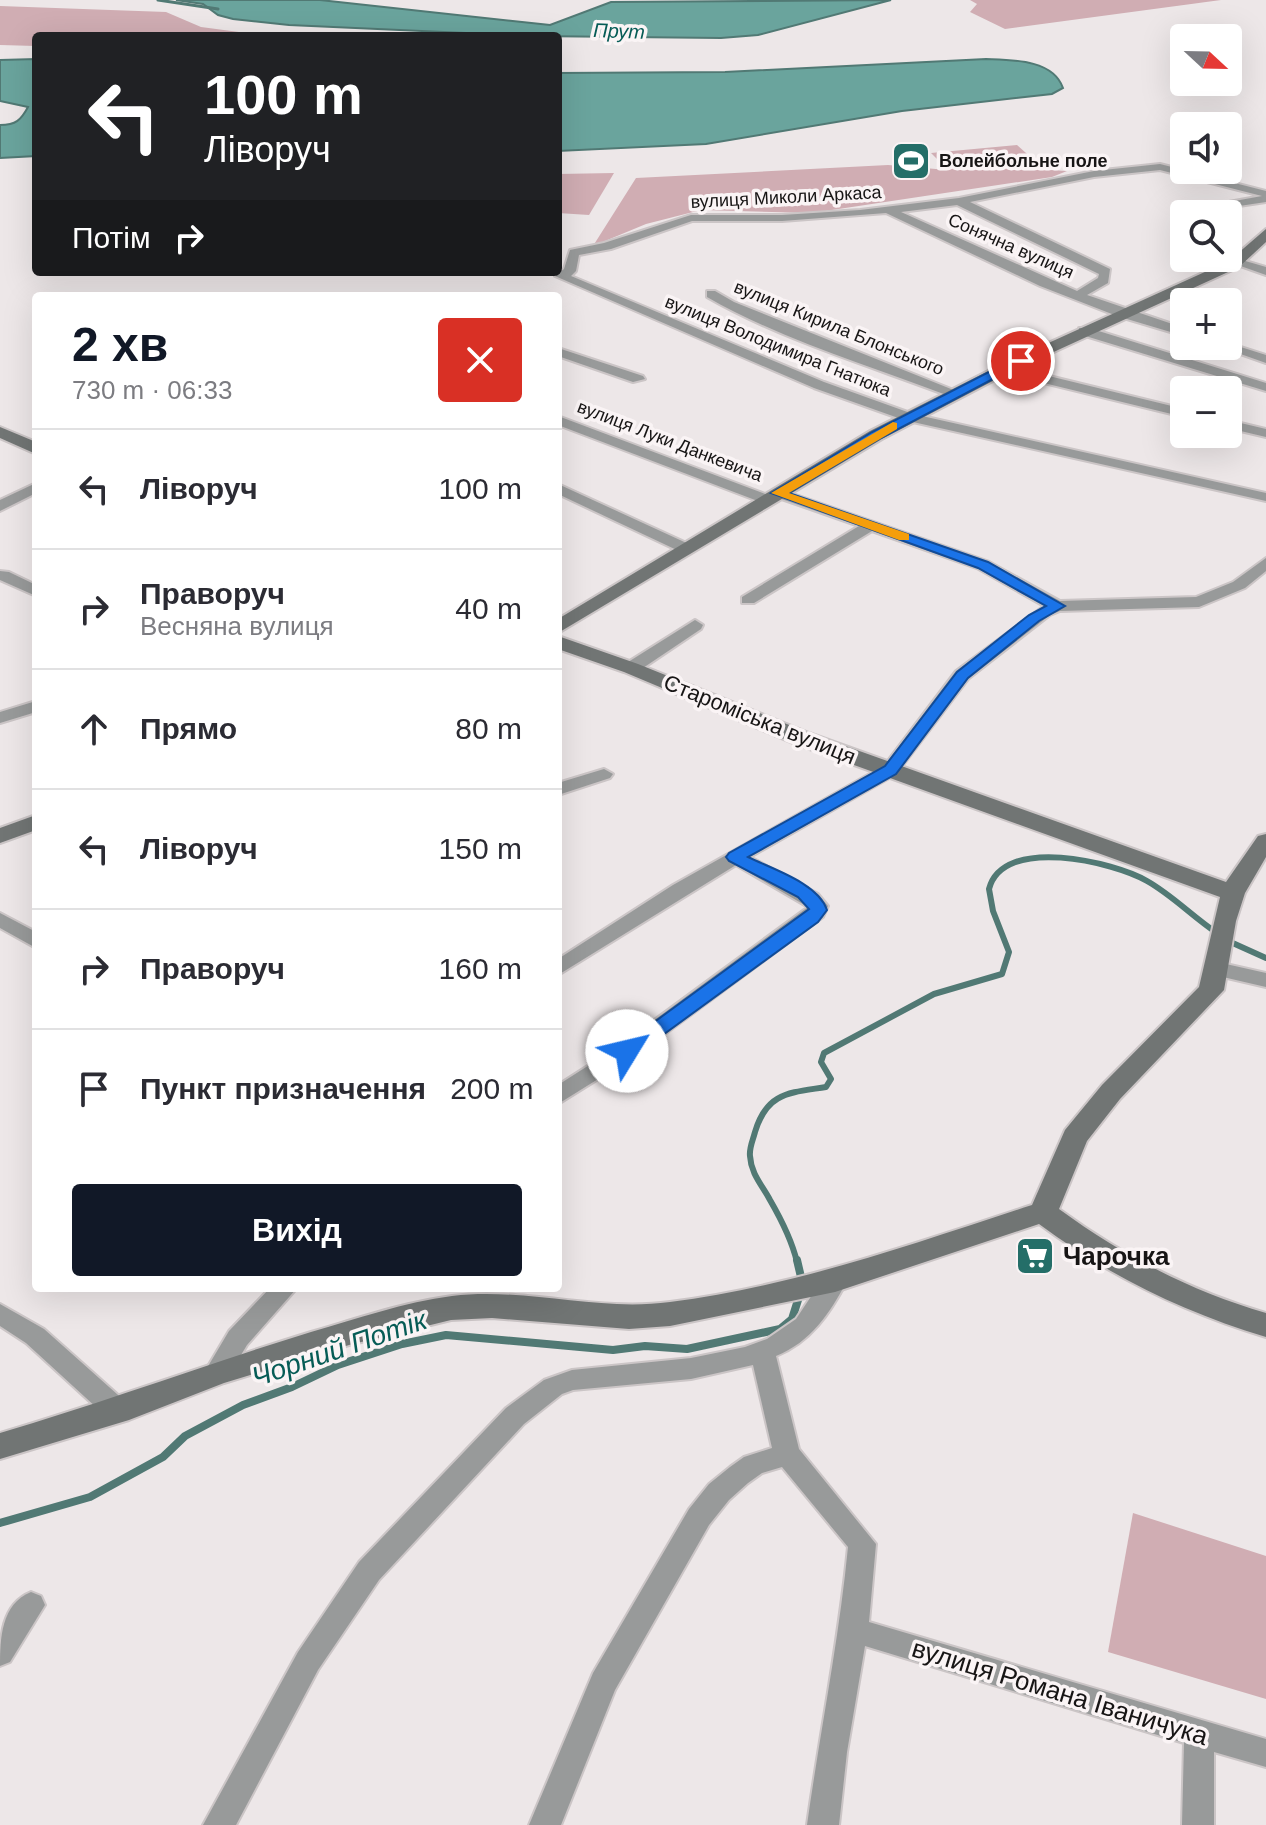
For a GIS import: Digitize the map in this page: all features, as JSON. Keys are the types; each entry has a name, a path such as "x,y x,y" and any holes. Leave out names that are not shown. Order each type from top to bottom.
{"street":[{"name":"вулиця Миколи Аркаса","path":"562,275 570,271 574,253 607,246 691,218 782,218 887,210 959,201 1094,174 1160,167 1266,197"},
{"path":"1242,202 1266,197"},
{"path":"959,201 1106,272 1104,280 1079,295"},
{"name":"Сонячна вулиця","path":"887,210 1035,279 1170,327"},
{"path":"1242,258 1266,233"},
{"path":"1242,262 1266,271"},
{"path":"562,625 909,417 1004,369 1214,272"},
{"name":"вулиця Володимира Гнатюка","path":"561,276 819,385 909,417 1266,497"},
{"name":"вулиця Кирила Блонського","path":"711,294 730,305 843,352 954,393"},
{"path":"1084,331 1266,387"},
{"path":"1242,351 1266,359"},
{"path":"562,353 638,379"},
{"path":"1004,369 1170,410"},
{"name":"вулиця Луки Данкевича","path":"562,421 773,497 872,525 983,565 1057,606"},
{"path":"1242,427 1266,433"},
{"path":"1,434 32,447"},
{"path":"0,506 32,489"},
{"path":"562,490 687,549"},
{"path":"748,600 872,525"},
{"path":"562,965 680,889 890,770 962,675 1034,618 1057,606 1199,602 1239,585 1266,563"},
{"path":"3,575 32,589"},
{"path":"631,668 695,625"},
{"name":"Староміська вулиця","path":"562,643 631,668 801,738 1233,893"},
{"path":"0,718 32,707"},
{"path":"562,788 604,774"},
{"path":"0,836 32,824"},
{"path":"0,1446 118,1411 217,1373 349,1333 464,1306 643,1317 835,1281 1043,1212 1075,1137 1111,1092 1211,990 1224,921 1233,893 1246,867 1266,841"},
{"path":"562,1093 627,1051 818,910 816,902 805,893 735,857"},
{"path":"0,919 32,939"},
{"path":"1218,958 1266,980"},
{"path":"1043,1212 1081,1241 1162,1288 1195,1303 1266,1325"},
{"path":"219,1825 308,1661 360,1584 383,1554 515,1416 553,1387 572,1380 734,1362 763,1354 803,1328 835,1281"},
{"path":"217,1373 238,1338 281,1292"},
{"path":"0,1314 35,1336 118,1411"},
{"path":"763,1354 787,1454 862,1544 854,1630 832,1752 823,1825"},
{"path":"545,1825 603,1683 699,1517 719,1492 739,1475 753,1465 787,1454"},
{"path":"0,1653 31,1605"},
{"name":"вулиця Романа Іваничука","path":"854,1630 1266,1753"},
{"path":"1198,1825 1199,1734"}],"shaded area":[{"path":"970,0 1221,0 1005,29 970,12 977,4"},
{"path":"0,6 166,12 201,27 239,32 32,32 32,46 0,45"},
{"path":"1017,145 1035,161 951,169 1067,171 1052,177 812,213 701,210 646,224 593,246 636,178 888,165 948,170 931,153"},
{"path":"614,173 589,215 562,213 562,174"},
{"path":"1133,1513 1266,1556 1266,1699 1108,1652"}],"water":[{"name":"Прут","path":"176,0 320,0 550,25 611,2 891,0 758,35 721,38 562,36 562,32 444,32 289,25 233,19 218,15 203,4"},
{"path":"32,59 32,156 0,158 0,125 17,121 28,107 0,101 0,60"},
{"path":"986,59 1041,66 1058,78 1063,88 1052,94 902,111 706,144 562,151 562,73 725,72"}],"waterway":[{"path":"158,0 218,9"},
{"name":"Чорний Потік","path":"797,1262 786,1230 751,1162 751,1147 760,1119 766,1109 781,1097 826,1087 831,1079 821,1062 824,1053 934,994 1002,974 1009,952 993,911 989,889 998,872 1015,862 1036,858 1086,861 1110,867 1147,881 1217,933"},
{"name":"Чорний Потік","path":"1226,940 1266,958"},
{"name":"Чорний Потік","path":"797,1260 801,1277"},
{"name":"Чорний Потік","path":"0,1523 90,1497 163,1457 185,1436 243,1405 292,1387 338,1365 402,1344 446,1335 613,1350 645,1346 687,1349 780,1329 792,1319 798,1300"}],"slow traffic":[{"path":"893,426 778,493 904,537"}],"place":[{"name":"Волейбольне поле","path":"911,161"},
{"name":"Чарочка","path":"1035,1256"}],"route":[{"path":"627,1051 818,910 816,902 805,893 735,857 890,770 962,675 1034,618 1057,606 1039,593 983,565 778,493 876,435 1021,361"}]}
